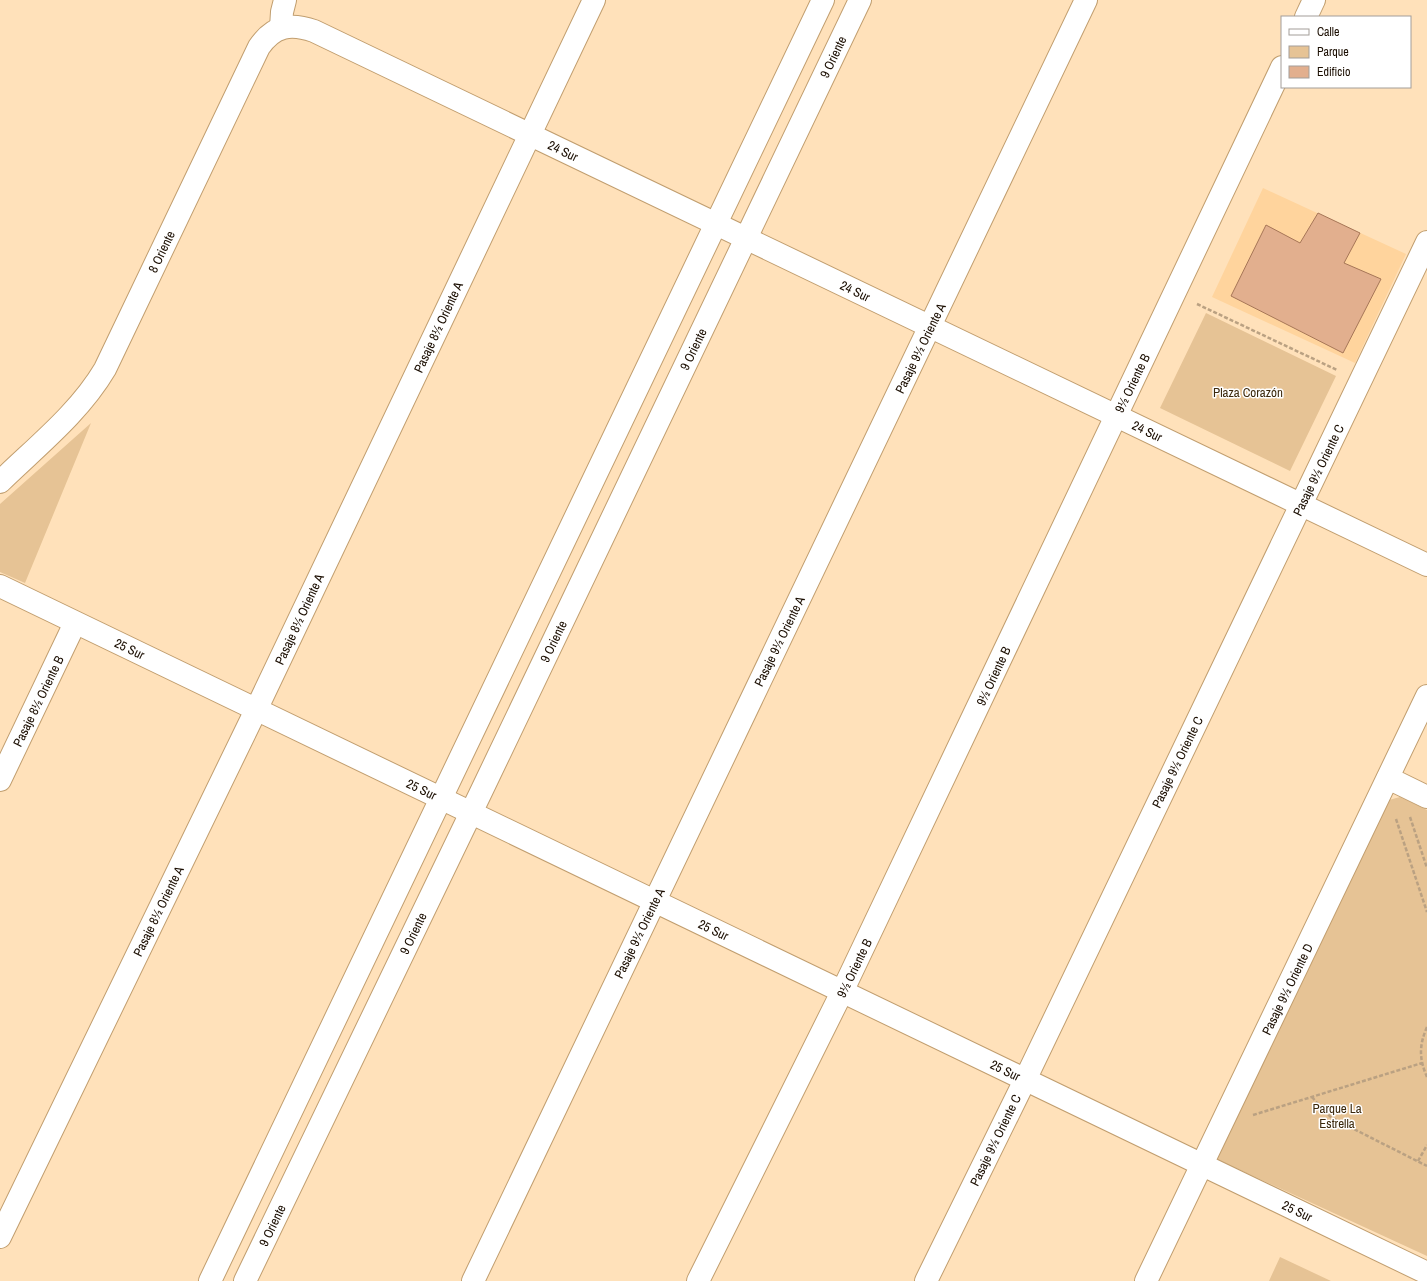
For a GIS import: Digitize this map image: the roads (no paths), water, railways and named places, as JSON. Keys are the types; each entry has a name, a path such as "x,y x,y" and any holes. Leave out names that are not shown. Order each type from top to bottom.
{"street":[{"path":"281,28 282,12 285,0"},
{"name":"Pasaje 8½ Oriente A","path":"0,1237 256,710 594,0"},
{"path":"210,1281 823,0"},
{"name":"9 Oriente","path":"245,1281 860,0"},
{"name":"Pasaje 9½ Oriente A","path":"472,1281 1086,0"},
{"path":"1306,16 1314,0"},
{"name":"24 Sur","path":"281,28 298,27 314,32 1427,565"},
{"name":"8 Oriente","path":"0,482 68,418 95,386 105,369 259,46 269,34 281,28"},
{"name":"9½ Oriente B","path":"698,1281 842,992 1281,69"},
{"name":"Pasaje 9½ Oriente C","path":"926,1281 1025,1080 1427,242"},
{"name":"25 Sur","path":"0,586 1427,1273"},
{"name":"Pasaje 8½ Oriente B","path":"0,780 75,623"},
{"name":"Pasaje 9½ Oriente D","path":"1146,1281 1427,696"},
{"path":"1388,778 1419,793"}],"park label":[{"name":"Plaza Corazón","path":"1248,392"},
{"name":"Parque La Estrella","path":"1337,1116"}]}
